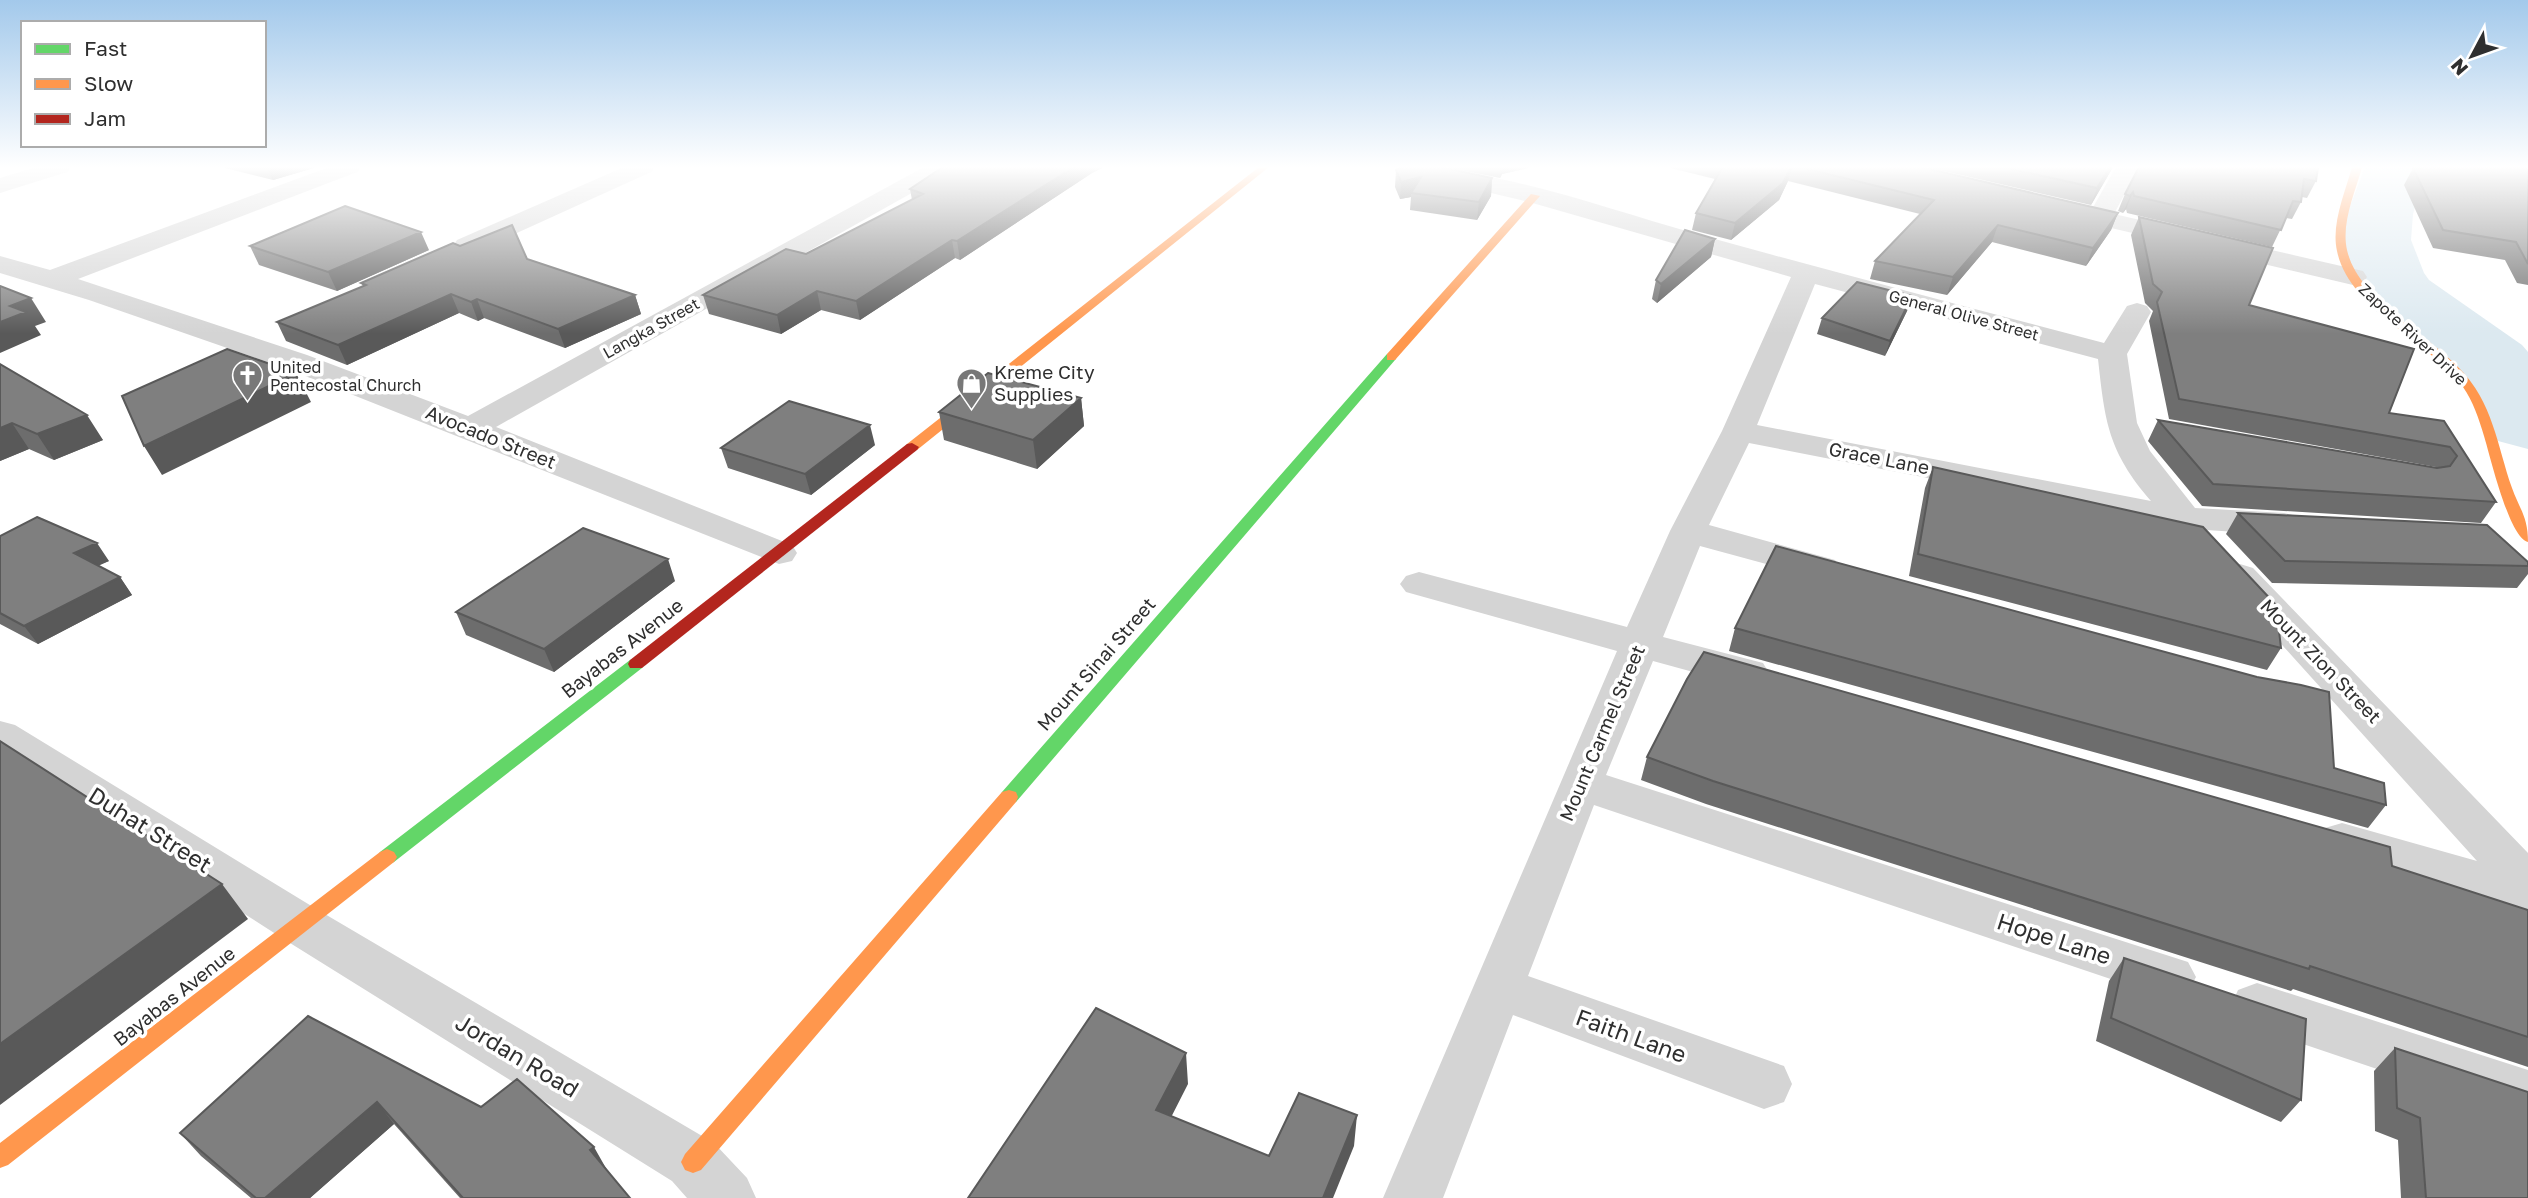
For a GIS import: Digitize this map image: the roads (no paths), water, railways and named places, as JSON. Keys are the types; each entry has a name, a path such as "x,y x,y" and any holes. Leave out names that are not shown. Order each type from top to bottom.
{"street":[{"path":"52,279 201,223"},
{"path":"439,258 518,223"},
{"name":"Langka Street","path":"470,428 840,223"},
{"name":"Bayabas Avenue","path":"0,1157 779,553 1194,223"},
{"name":"Mount Sinai Street","path":"709,1180 1330,425 1511,223"},
{"name":"General Olive Street","path":"1630,223 2112,354"},
{"path":"2120,223 2353,277"},
{"name":"Zapote River Drive","path":"2346,223 2341,248 2343,262 2353,277 2469,386 2486,426 2509,499 2528,538"},
{"name":"Avocado Street","path":"0,264 248,344 470,428 779,553"},
{"name":"Mount Carmel Street","path":"1413,1198 1580,783 1688,531 1738,431 1806,273"},
{"path":"2112,354 2137,312"},
{"path":"248,344 286,327"},
{"name":"Mount Zion Street","path":"2112,354 2121,423 2133,451 2157,486 2528,884"},
{"path":"2121,423 2160,430"},
{"name":"Grace Lane","path":"1738,431 2185,519 2320,526"},
{"path":"1688,531 1860,578"},
{"path":"1419,584 1789,684"},
{"path":"2297,693 2363,704"},
{"name":"Duhat Street","path":"0,736 300,925"},
{"name":"Hope Lane","path":"1580,783 2528,1095"},
{"path":"2300,829 2528,894"},
{"name":"Jordan Road","path":"300,925 709,1180"},
{"name":"Faith Lane","path":"1497,987 1764,1084"}],"waterway":[{"path":"2379,223 2377,240 2388,273 2403,296 2494,362 2509,382 2528,423"}],"place":[{"name":"United Pentecostal Church","path":"247,403"},
{"name":"Kreme City Supplies","path":"971,410"}]}
